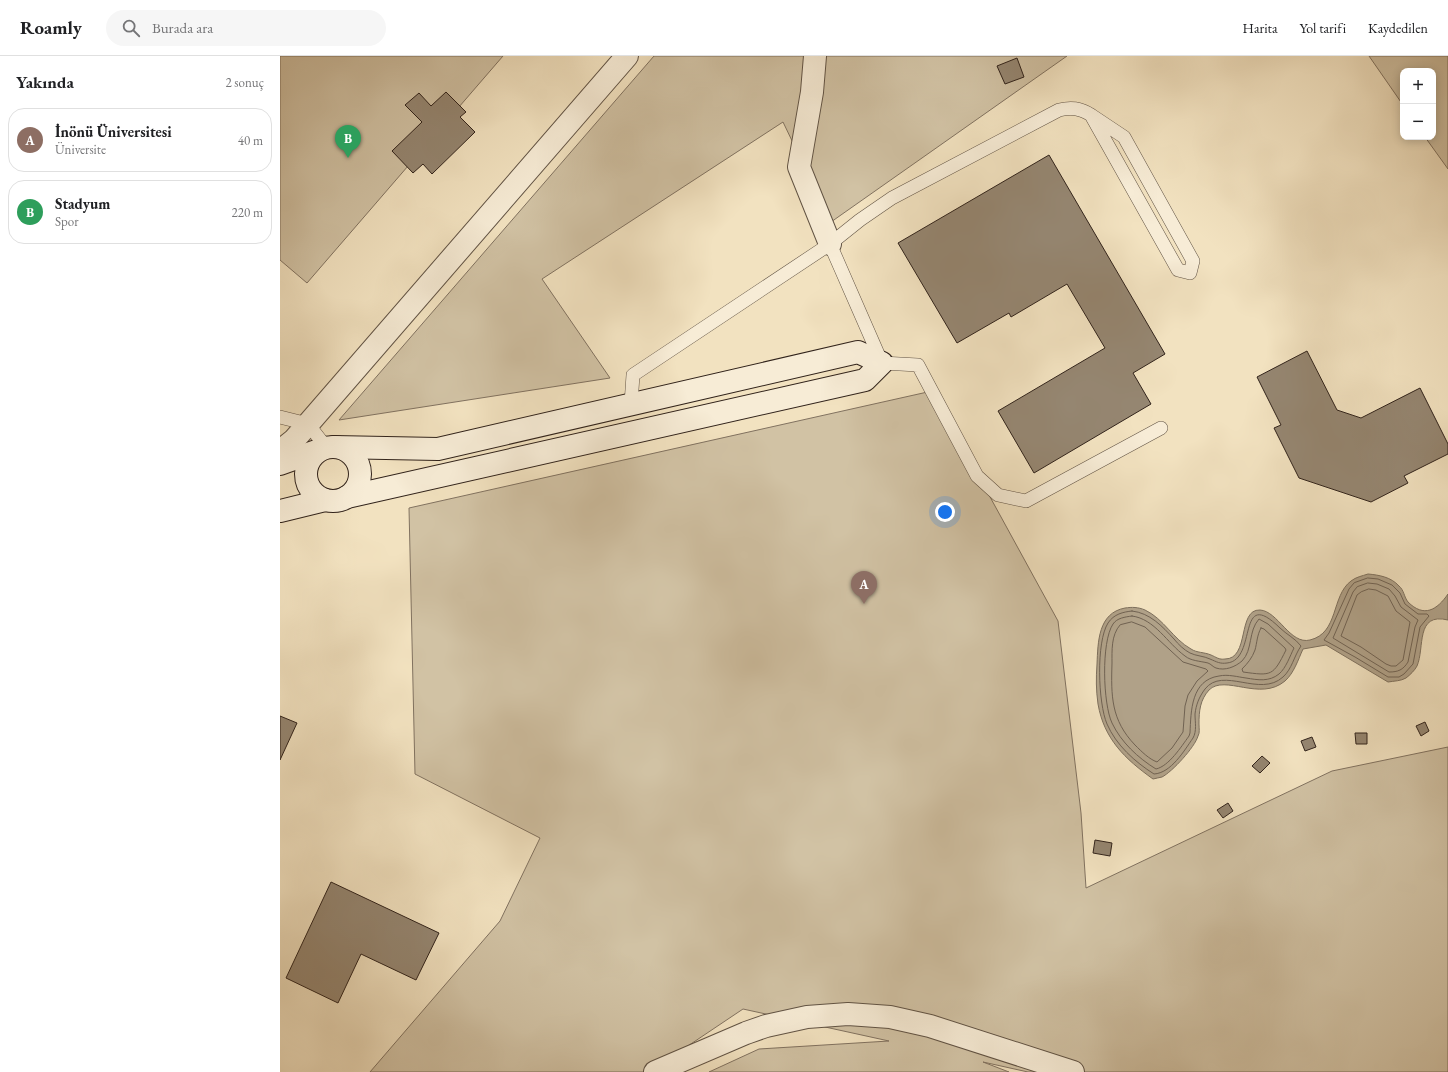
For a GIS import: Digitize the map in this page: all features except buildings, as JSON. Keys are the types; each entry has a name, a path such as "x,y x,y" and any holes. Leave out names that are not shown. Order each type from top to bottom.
{"main road":[{"path":"280,451 294,440 627,56"},
{"path":"815,56 812,92 799,167 830,244"},
{"path":"280,511 325,500 340,500 347,497 865,380 882,363 858,352 438,449 326,448 313,455 306,469 306,477 312,491 325,500"},
{"path":"280,464 326,448 342,448 354,456 360,471 358,486 354,492 347,497"},
{"path":"655,1072 766,1026 807,1017 848,1014 890,1017 930,1026 1073,1072"}],"lane":[{"path":"631,404 633,375 830,244 860,220 892,198 1059,110 1076,108 1084,110 1124,137 1193,261 1190,273 1178,270 1091,115"},
{"path":"830,244 882,363 918,365 977,476 998,495 1026,501 1161,428"},
{"path":"280,417 308,424 326,448"}],"shaded area":[{"path":"280,56 503,56 307,283 280,260"},
{"path":"654,56 1067,56 831,222 783,122 542,279 610,378 339,420"},
{"path":"1369,56 1448,56 1448,169 1427,140 1436,140 1436,68 1400,68 1400,101"},
{"path":"932,391 1058,621 1081,813 1086,888 1332,771 1448,747 1448,1072 1028,1072 983,1062 1009,1072 709,1072 759,1049 889,1041 743,1009 649,1072 370,1072 500,921 540,838 415,774 409,508"}],"water":[{"path":"1368,574 1381,576 1392,580 1401,588 1408,602 1419,610 1425,611 1435,608 1448,594 1448,620 1438,619 1430,621 1426,626 1423,633 1417,666 1406,678 1388,682 1326,645 1303,649 1291,674 1285,681 1275,687 1254,689 1224,685 1216,686 1209,690 1201,706 1199,715 1199,733 1196,741 1183,759 1162,777 1153,779 1133,764 1117,747 1111,738 1105,728 1098,704 1096,674 1101,630 1109,616 1116,611 1130,607 1145,610 1158,618 1179,640 1191,649 1219,659 1225,659 1233,657 1238,651 1248,617 1253,612 1260,610 1273,616 1296,638 1310,640 1319,636 1326,630 1340,596 1345,588 1351,581"}],"place":[{"name":"Stadyum","path":"348,158"},
{"name":"İnönü Üniversitesi","path":"864,604"}]}
